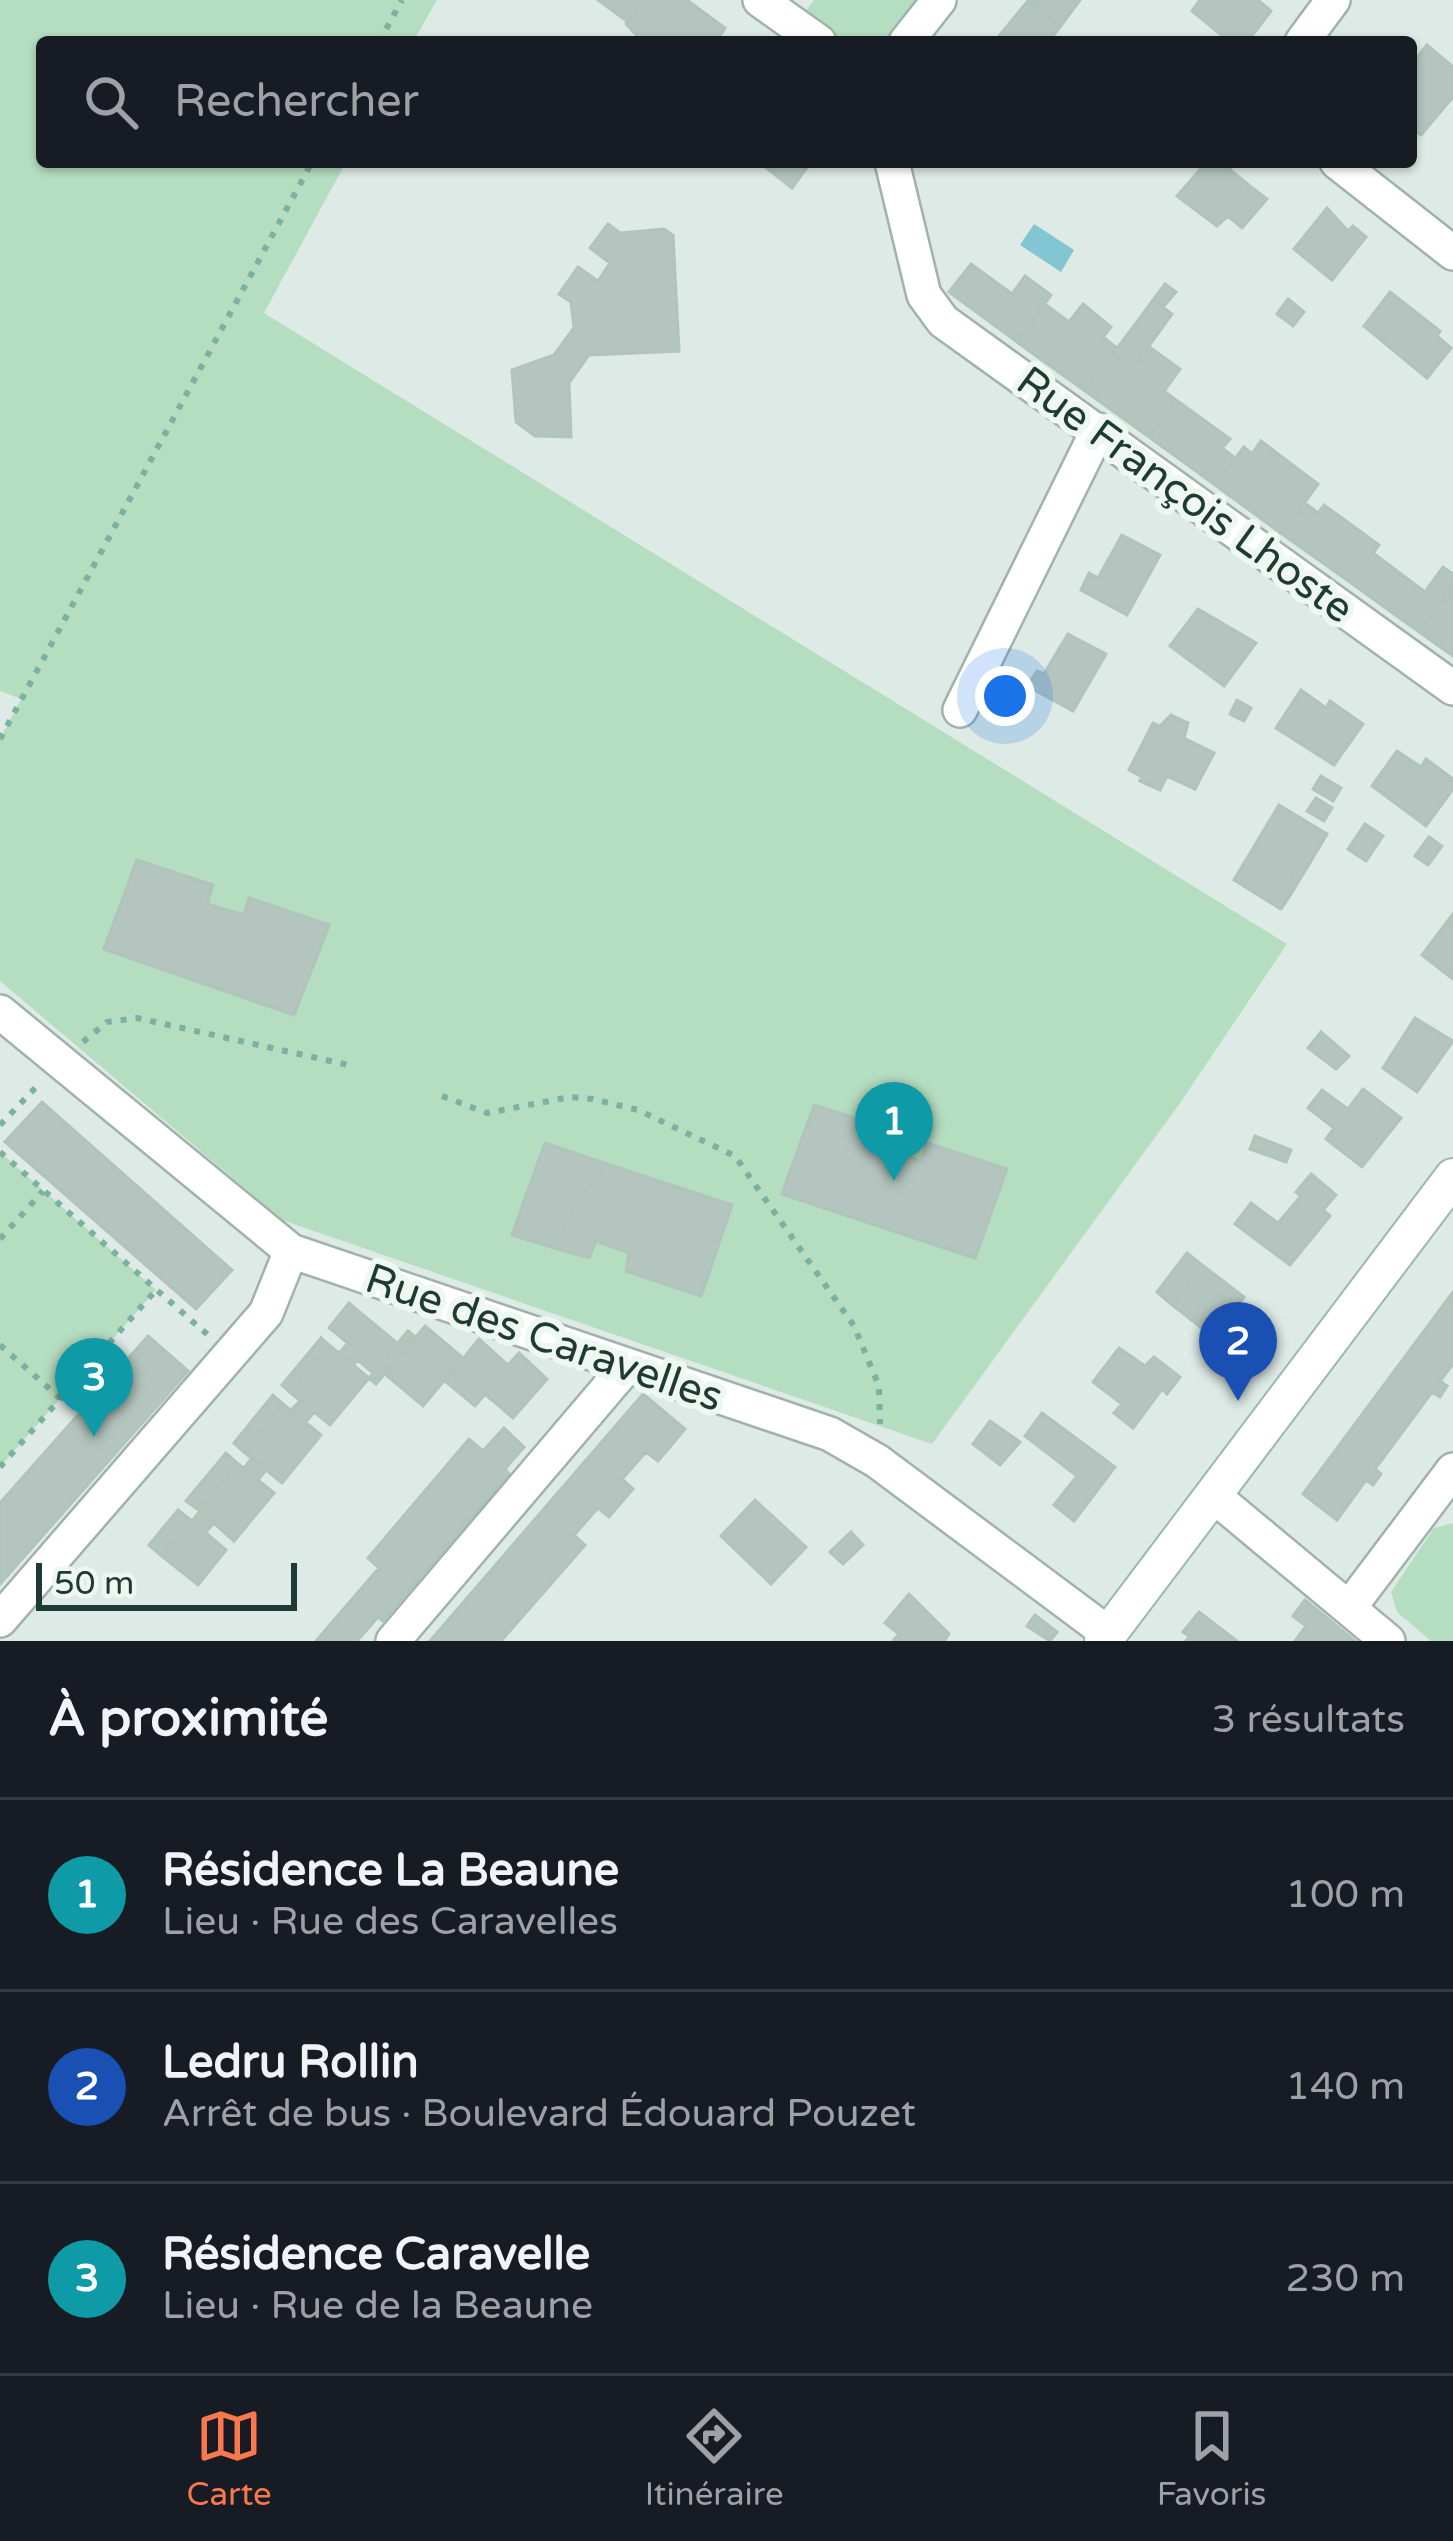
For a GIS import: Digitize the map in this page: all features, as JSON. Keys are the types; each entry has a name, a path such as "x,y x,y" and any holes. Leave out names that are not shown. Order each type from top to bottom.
{"street":[{"path":"760,0 811,36"},
{"path":"911,36 939,0"},
{"path":"1306,36 1333,0"},
{"name":"Rue François Lhoste","path":"893,168 924,295 943,321 1453,688"},
{"path":"1345,168 1453,253"},
{"path":"960,710 1097,430"},
{"name":"Rue des Caravelles","path":"0,1012 291,1251 830,1435 877,1461 1106,1637"},
{"path":"1106,1637 1453,1177"},
{"path":"0,1620 266,1313 291,1251"},
{"path":"393,1641 626,1367"},
{"path":"1349,1608 1448,1487"},
{"path":"1215,1497 1388,1641"}],"path":[{"path":"382,36 402,0"},
{"path":"0,740 309,168"},
{"path":"0,1125 59,1062 107,1022 136,1018 353,1066"},
{"path":"442,1096 487,1113 570,1096 593,1099 638,1110 734,1156 870,1357 879,1386 877,1461"},
{"path":"0,1152 229,1353"},
{"path":"0,1239 43,1191"},
{"path":"0,1467 156,1291"},
{"path":"0,1345 61,1399"}],"green space":[{"path":"0,0 437,0 416,36 36,36 36,168 343,168 264,313 1287,944 1180,1103 932,1444 282,1220 0,981 0,739 21,699 0,691"},
{"path":"814,0 917,0 890,36 837,36 806,11"},
{"path":"0,1152 156,1290 0,1467"},
{"path":"1453,1523 1453,1641 1431,1641 1397,1612 1391,1592 1434,1528"}],"water":[{"path":"1034,224 1074,250 1061,272 1020,245"}],"building":[{"path":"598,0 644,0 628,22"},
{"path":"644,0 687,0 725,28 720,36 637,36 626,24"},
{"path":"1028,0 1080,0 1060,27"},
{"path":"1200,0 1258,0 1271,11 1252,36 1223,36 1192,11"},
{"path":"1027,2 1060,27 1053,36 999,36"},
{"path":"1427,45 1453,67 1453,97 1421,135 1417,132 1417,58"},
{"path":"767,168 807,168 792,188"},
{"path":"1202,168 1226,168 1221,177 1243,195 1250,186 1267,199 1242,228 1228,216 1217,226 1177,196"},
{"path":"1229,169 1250,186 1243,195 1221,177"},
{"path":"1327,208 1348,231 1353,226 1366,237 1332,280 1294,249"},
{"path":"608,224 620,233 664,229 673,235 679,351 589,355 569,383 571,437 535,436 516,422 512,370 554,355 574,328 571,302 559,294 578,267 598,281 610,263 590,248"},
{"path":"971,264 1012,294 1025,276 1051,295 1017,342 949,292"},
{"path":"1165,284 1176,292 1163,307 1153,300"},
{"path":"1390,292 1440,331 1437,336 1451,348 1427,378 1364,326"},
{"path":"1288,299 1304,312 1293,326 1277,314"},
{"path":"1153,300 1172,314 1133,368 1113,354"},
{"path":"1045,304 1069,322 1083,304 1111,327 1103,337 1117,348 1085,391 1017,342"},
{"path":"1148,346 1180,369 1164,391 1176,400 1149,437 1085,391 1113,354 1133,368"},
{"path":"1176,400 1230,439 1222,448 1235,458 1215,485 1149,437"},
{"path":"1261,441 1318,484 1282,534 1215,485 1244,447 1252,454"},
{"path":"1305,503 1318,513 1324,505 1379,545 1351,583 1282,534"},
{"path":"1122,535 1160,555 1127,615 1081,590 1089,573 1098,578"},
{"path":"1373,553 1425,592 1443,567 1453,574 1453,585 1419,632 1351,583"},
{"path":"1453,586 1453,656 1419,632"},
{"path":"1198,609 1256,643 1224,686 1170,646"},
{"path":"1068,634 1106,654 1073,711 1027,686 1037,671 1044,674"},
{"path":"1301,690 1326,708 1330,701 1363,724 1334,765 1276,728"},
{"path":"1237,700 1251,708 1244,721 1230,714"},
{"path":"1171,715 1188,723 1184,738 1160,726"},
{"path":"1153,723 1214,753 1195,789 1147,767 1142,777 1129,770"},
{"path":"1397,751 1421,767 1426,759 1453,779 1453,789 1426,826 1372,786"},
{"path":"1147,767 1167,776 1160,790 1140,781"},
{"path":"1321,776 1341,788 1333,801 1313,789"},
{"path":"1316,798 1332,808 1324,821 1307,811"},
{"path":"1279,805 1327,834 1314,856 1308,852 1285,890 1291,894 1281,909 1234,880"},
{"path":"1365,824 1383,836 1366,861 1348,849"},
{"path":"1429,837 1442,846 1428,865 1415,856"},
{"path":"1308,852 1314,856 1291,894 1285,890"},
{"path":"137,860 213,885 207,904 244,915 249,898 329,925 294,1015 104,949"},
{"path":"1453,914 1453,979 1422,955"},
{"path":"1415,1018 1453,1041 1417,1092 1383,1068"},
{"path":"1321,1032 1349,1056 1336,1069 1308,1048"},
{"path":"1363,1089 1401,1118 1362,1167 1326,1139 1334,1128 1308,1108 1322,1090 1348,1109"},
{"path":"42,1102 232,1270 196,1309 5,1142"},
{"path":"814,1105 889,1129 884,1148 921,1161 927,1143 1007,1169 975,1258 782,1194"},
{"path":"1255,1136 1291,1150 1286,1162 1250,1149"},
{"path":"545,1143 604,1163 551,1247 512,1235"},
{"path":"604,1163 732,1205 701,1296 626,1271 629,1253 596,1241 589,1258 551,1247"},
{"path":"1311,1174 1336,1195 1323,1210 1330,1216 1290,1265 1235,1224 1251,1203 1278,1223 1301,1196 1296,1192"},
{"path":"1187,1253 1202,1265 1171,1304 1157,1292"},
{"path":"1202,1265 1244,1297 1213,1337 1171,1304"},
{"path":"1453,1292 1453,1364 1440,1381 1447,1386 1440,1397 1432,1392 1375,1469 1381,1474 1373,1485 1366,1480 1337,1520 1303,1494"},
{"path":"349,1303 357,1310 337,1334 329,1328"},
{"path":"357,1310 397,1343 377,1368 337,1334"},
{"path":"425,1326 463,1358 423,1406 385,1374"},
{"path":"408,1331 415,1337 376,1384 369,1378 373,1373 358,1360 353,1365 339,1353 348,1343 377,1368"},
{"path":"148,1336 188,1371 0,1584 0,1503"},
{"path":"321,1338 329,1345 291,1393 282,1385"},
{"path":"479,1339 508,1365 519,1353 547,1379 513,1418 485,1394 475,1406 445,1381"},
{"path":"329,1345 369,1378 330,1425 291,1393"},
{"path":"1119,1348 1145,1366 1154,1357 1180,1377 1167,1394 1162,1389 1133,1428 1114,1413 1122,1404 1093,1382"},
{"path":"643,1394 685,1429 658,1461 646,1452 622,1479 633,1489 609,1517 598,1508 574,1535 585,1545 501,1641 430,1641"},
{"path":"273,1395 283,1404 245,1453 234,1443"},
{"path":"300,1401 314,1412 306,1422 291,1410"},
{"path":"283,1404 321,1435 282,1483 245,1453"},
{"path":"1042,1413 1115,1467 1074,1521 1054,1505 1077,1476 1025,1436"},
{"path":"990,1421 1020,1442 1000,1465 973,1444"},
{"path":"504,1428 524,1447 505,1469 509,1474 383,1621 378,1617 357,1641 316,1641 379,1568 368,1558 469,1439 483,1451"},
{"path":"226,1453 237,1463 200,1511 186,1501"},
{"path":"252,1458 266,1470 258,1480 244,1468"},
{"path":"237,1463 274,1493 234,1541 200,1511"},
{"path":"755,1500 806,1547 771,1584 721,1536"},
{"path":"178,1510 192,1521 163,1557 149,1545"},
{"path":"200,1511 214,1523 205,1533 192,1521"},
{"path":"192,1521 226,1550 198,1585 163,1557"},
{"path":"851,1532 863,1545 843,1564 830,1552"},
{"path":"909,1594 949,1634 944,1641 893,1641 899,1634 885,1623"},
{"path":"1305,1600 1355,1641 1295,1641 1306,1626 1293,1616"},
{"path":"1199,1612 1237,1641 1186,1641 1189,1636 1183,1632"},
{"path":"1035,1615 1057,1632 1050,1641 1027,1626"}],"place":[{"name":"Résidence La Beaune","path":"894,1181"},
{"name":"Ledru Rollin","path":"1238,1401"},
{"name":"Résidence Caravelle","path":"94,1437"}]}
